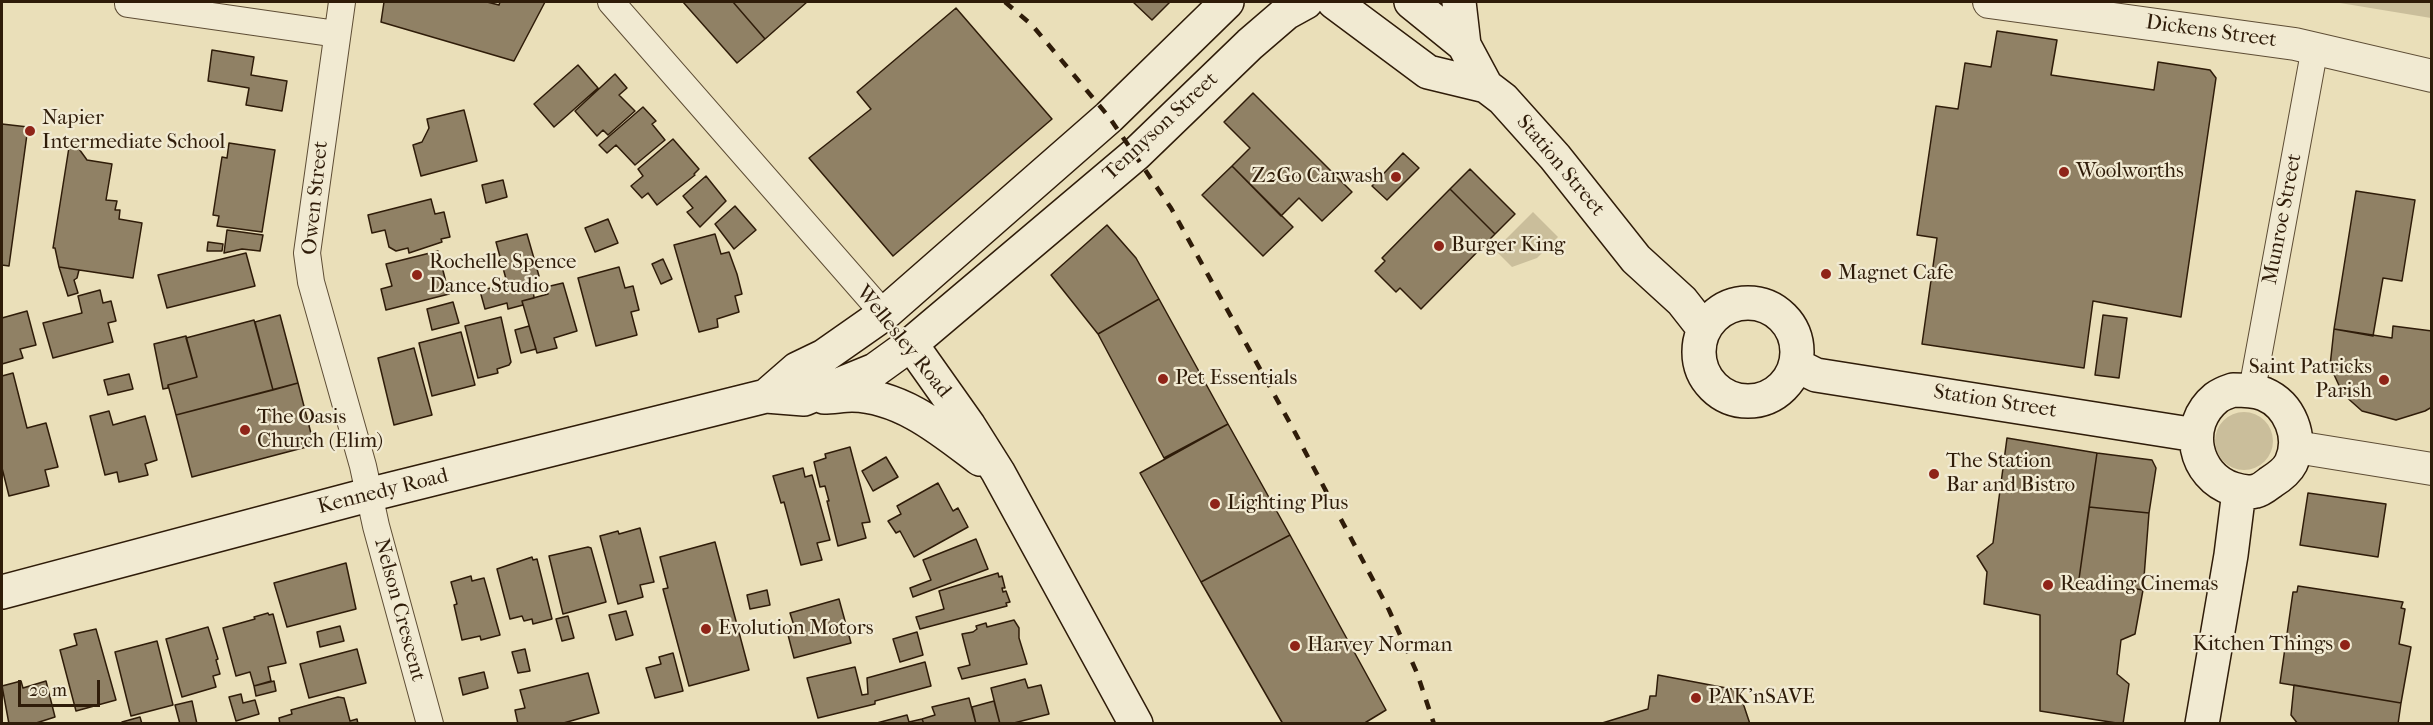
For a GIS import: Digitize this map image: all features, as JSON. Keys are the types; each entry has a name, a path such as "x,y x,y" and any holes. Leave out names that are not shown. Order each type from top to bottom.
{"main road":[{"name":"Tennyson Street","path":"884,314 1109,117 1227,2"},
{"name":"Tennyson Street","path":"911,344 1136,154 1250,44 1286,14 1306,2"},
{"name":"Station Street","path":"1334,2 1428,72 1486,86 1503,99 1555,157 1636,259 1682,301 1704,328"},
{"name":"Station Street","path":"1411,2 1464,45 1486,86"},
{"path":"1460,2 1464,45"},
{"path":"989,224 1017,255"},
{"path":"1755,303 1773,310 1789,324 1797,344 1796,365 1786,383 1770,396 1749,401 1729,397 1712,386 1701,368 1699,348 1704,328 1717,313 1734,304 1755,303"},
{"name":"Kennedy Road","path":"766,396 797,369 824,356 884,314"},
{"name":"Kennedy Road","path":"2,592 368,495 766,396 804,399 875,370 911,344"},
{"name":"Wellesley Road","path":"911,344 998,472 1136,723"},
{"name":"Station Street","path":"1796,365 1816,375 2196,435"},
{"path":"2233,390 2252,390 2280,403 2292,424 2296,447 2290,465 2280,476 2255,492 2239,491 2224,486 2209,475 2200,462 2196,435 2200,420 2217,397 2233,390"},
{"path":"804,399 852,395 880,399 935,424 998,472"},
{"path":"2202,723 2231,555 2239,491"}],"street":[{"name":"Owen Street","path":"342,2 307,252 311,282 363,466 368,495"},
{"name":"Wellesley Road","path":"611,2 911,344"},
{"name":"Dickens Street","path":"1989,2 2112,10 2315,47 2432,76"},
{"path":"128,4 337,34"},
{"name":"Munroe Street","path":"2252,390 2315,47"},
{"path":"2296,447 2432,469"},
{"name":"Nelson Crescent","path":"368,495 430,723"}],"shaded area":[{"path":"2334,2 2431,2 2431,18"},
{"path":"1533,212 1558,237 1537,258 1512,267 1495,250"},
{"path":"2244,412 2255,414 2268,425 2273,441 2271,452 2260,465 2244,470 2233,468 2220,457 2215,441 2217,430 2228,417"}],"building":[{"path":"384,2 487,2 499,5 500,2 545,2 514,61 381,22"},
{"path":"683,2 733,2 765,39 737,63"},
{"path":"733,2 807,2 765,39"},
{"path":"1133,2 1170,2 1152,20"},
{"path":"956,8 1052,119 893,256 809,158 871,109 857,92"},
{"name":"Woolworths","path":"1997,31 2057,40 2051,75 2154,90 2158,62 2210,70 2216,78 2181,317 2093,301 2084,368 1922,344 1937,238 1917,235 1936,106 1958,109 1965,63 1991,67"},
{"path":"212,50 254,57 251,75 287,81 282,111 246,105 249,88 208,81"},
{"path":"578,65 598,88 554,127 534,104"},
{"path":"615,74 627,88 619,95 635,111 608,135 603,130 597,136 575,111"},
{"path":"1253,93 1352,192 1322,221 1299,198 1281,216 1232,166 1250,148 1224,122"},
{"path":"643,107 656,121 652,124 665,140 635,165 616,145 607,153 599,145"},
{"path":"464,110 477,161 421,176 413,145 422,142 429,128 427,119"},
{"path":"2,124 28,127 9,266 2,265"},
{"path":"673,139 699,169 695,175 657,205 648,193 642,198 631,186 643,176 638,169"},
{"path":"70,141 74,142 87,160 112,164 106,200 117,201 115,210 120,210 119,219 142,223 133,278 59,267 55,248 53,248"},
{"path":"229,143 275,150 262,232 217,226 219,216 213,215 222,157 227,158"},
{"name":"Z2Go Carwash","path":"1403,153 1419,168 1387,200 1372,186"},
{"path":"1232,166 1293,227 1263,256 1202,195"},
{"path":"1470,169 1515,214 1495,234 1450,189"},
{"path":"706,176 726,201 700,227 687,212 693,208 683,196"},
{"path":"503,180 507,197 486,203 482,185"},
{"name":"Burger King","path":"1450,189 1495,234 1421,309 1400,288 1396,292 1375,271 1385,261 1382,258"},
{"path":"2356,191 2415,200 2402,281 2383,278 2373,336 2334,329"},
{"path":"431,199 435,214 444,212 450,237 441,239 442,242 409,253 408,248 396,251 389,247 385,230 372,233 368,215"},
{"path":"735,206 756,230 734,249 715,224"},
{"path":"608,219 618,243 595,252 585,228"},
{"path":"1107,225 1136,258 1159,299 1098,334 1051,275"},
{"path":"227,230 263,235 260,251 242,249 224,253"},
{"path":"527,234 539,276 532,278 534,298 522,301 523,305 508,309 507,303 485,309 480,291 501,285 500,281 506,279 496,242"},
{"path":"715,234 721,254 729,252 742,294 735,296 739,312 717,319 718,327 699,332 674,245"},
{"path":"208,242 223,244 222,251 207,251"},
{"name":"Rochelle Spence Dance Studio","path":"438,251 449,294 386,310 381,289 392,286 386,264"},
{"path":"246,253 255,286 167,308 158,275"},
{"path":"663,259 672,279 661,284 652,264"},
{"path":"59,267 79,270 74,280 78,293 68,296"},
{"path":"619,267 625,288 633,286 639,310 631,312 637,335 596,346 578,278"},
{"path":"563,283 577,331 554,338 557,348 537,353 522,301 548,294 546,287"},
{"path":"100,290 103,303 111,301 116,321 108,323 113,342 53,358 43,323 82,313 78,296"},
{"name":"Pet Essentials","path":"1159,299 1228,424 1164,458 1098,334"},
{"path":"453,302 459,323 432,330 427,309"},
{"path":"27,311 36,345 20,349 23,358 2,364 2,318"},
{"path":"280,315 298,383 273,390 255,322"},
{"path":"2103,315 2127,318 2119,378 2095,375"},
{"path":"501,317 511,362 497,369 498,373 478,378 465,326"},
{"path":"254,320 273,390 176,415 168,385 197,377 186,338"},
{"path":"529,326 536,349 521,353 515,330"},
{"name":"Saint Patricks Parish","path":"2393,326 2432,331 2432,407 2396,420 2362,411 2343,394 2330,366 2334,329 2392,338"},
{"path":"461,332 475,385 432,396 419,343"},
{"path":"186,336 197,377 168,385 168,388 163,389 154,344"},
{"path":"414,348 432,415 394,425 378,358"},
{"path":"13,373 27,428 46,423 58,467 45,470 49,486 9,496 2,468 2,376"},
{"path":"129,374 133,389 108,395 104,380"},
{"name":"The Oasis Church (Elim)","path":"298,383 314,445 192,477 176,415"},
{"path":"109,411 113,425 145,416 157,460 145,464 148,475 119,482 117,472 105,475 90,416"},
{"name":"Lighting Plus","path":"1228,424 1290,535 1201,582 1140,473"},
{"name":"Reading Cinemas","path":"2007,438 2097,453 2079,579 2143,590 2135,634 2121,640 2117,674 2129,684 2123,724 2040,711 2040,615 1984,604 1987,572 1977,556 1993,543"},
{"path":"850,447 870,522 862,523 866,538 838,546 825,486 820,487 814,462 826,458 825,454"},
{"path":"2097,453 2152,460 2156,468 2149,513 2089,507"},
{"path":"886,457 898,477 873,491 862,471"},
{"path":"803,468 805,477 812,475 830,540 817,543 822,560 801,565 784,502 781,503 773,476"},
{"path":"938,483 953,511 958,508 968,527 914,557 900,531 896,533 888,521 901,514 897,506"},
{"path":"2308,493 2386,504 2378,557 2300,545"},
{"path":"2089,507 2149,513 2143,590 2079,579"},
{"path":"640,528 654,582 640,585 643,597 618,604 600,536"},
{"name":"Harvey Norman","path":"1290,535 1386,710 1363,724 1283,724 1201,582"},
{"path":"976,539 988,569 913,597 910,588 931,580 923,560"},
{"name":"Evolution Motors","path":"715,542 749,670 689,686 663,589 668,588 660,557"},
{"path":"591,548 606,602 563,614 549,556"},
{"path":"532,557 533,560 537,559 552,619 533,624 532,619 524,621 522,616 510,619 497,569"},
{"path":"346,563 356,609 287,627 274,583"},
{"path":"998,573 999,577 1002,576 1005,588 1002,588 1003,592 1006,591 1010,602 1006,603 1007,606 920,629 916,617 944,609 939,591"},
{"path":"471,576 472,581 484,578 500,635 481,640 480,636 462,640 451,582"},
{"name":"Kitchen Things","path":"2298,586 2403,602 2401,608 2405,609 2399,644 2411,647 2401,703 2280,683 2293,592 2297,592"},
{"path":"767,590 770,605 750,609 747,595"},
{"path":"839,599 851,643 794,658 787,631 795,629 790,613"},
{"path":"626,611 633,635 616,640 609,615"},
{"path":"268,613 273,614 286,663 268,667 271,681 254,686 250,672 236,676 223,628"},
{"path":"568,616 574,638 562,641 556,619"},
{"path":"1014,620 1019,628 1019,638 1027,664 962,679 958,668 970,665 962,634 973,632 977,629 976,626 986,623 987,627"},
{"path":"340,626 344,641 320,647 317,632"},
{"path":"208,627 220,674 213,676 216,687 182,697 166,639"},
{"path":"96,629 116,700 76,711 60,650 77,645 74,634"},
{"path":"917,632 923,655 900,662 893,639"},
{"path":"157,641 173,705 131,716 115,652"},
{"path":"357,649 366,683 309,698 300,664"},
{"path":"525,649 530,671 518,673 512,652"},
{"path":"673,653 683,691 655,698 646,668 661,664 659,657"},
{"path":"925,662 931,686 875,701 875,704 818,718 807,678 855,667 862,695 868,694 867,678"},
{"path":"484,672 488,688 463,695 459,678"},
{"path":"588,673 599,713 560,724 518,724 515,710 525,708 520,690"},
{"name":"PAK'nSAVE","path":"1658,675 1742,691 1742,700 1750,724 1599,724 1648,709 1650,696 1656,696"},
{"path":"1025,679 1028,688 1041,685 1049,714 1010,724 1000,724 991,688"},
{"path":"21,681 23,688 46,681 55,717 33,724 9,724 2,686"},
{"path":"274,681 276,691 256,696 254,686"},
{"path":"2294,685 2401,703 2398,724 2298,724 2291,715"},
{"path":"241,694 243,703 255,700 259,714 236,721 229,697"},
{"path":"338,697 344,698 350,721 357,719 358,724 280,724 279,718 292,714 291,710"},
{"path":"969,698 976,724 924,724 922,719 935,715 932,707"},
{"path":"192,701 197,724 180,724 175,705"},
{"path":"994,701 1000,724 976,724 972,707"},
{"path":"907,715 909,722 922,719 924,724 873,724"},
{"path":"140,717 142,724 122,724 122,722"}],"railway":[{"path":"1005,2 1032,25 1109,117 1171,208 1291,425 1389,610 1417,673 1434,724"}],"place":[{"name":"Napier Intermediate School","path":"30,131"},
{"name":"Woolworths","path":"2064,172"},
{"name":"Z2Go Carwash","path":"1396,177"},
{"name":"Burger King","path":"1439,246"},
{"name":"Magnet Cafe","path":"1826,274"},
{"name":"Rochelle Spence Dance Studio","path":"417,275"},
{"name":"Pet Essentials","path":"1163,379"},
{"name":"Saint Patricks Parish","path":"2384,380"},
{"name":"The Oasis Church (Elim)","path":"245,430"},
{"name":"The Station Bar and Bistro","path":"1934,474"},
{"name":"Lighting Plus","path":"1215,504"},
{"name":"Reading Cinemas","path":"2048,585"},
{"name":"Evolution Motors","path":"706,629"},
{"name":"Kitchen Things","path":"2345,645"},
{"name":"Harvey Norman","path":"1295,646"},
{"name":"PAK'nSAVE","path":"1696,698"}]}
